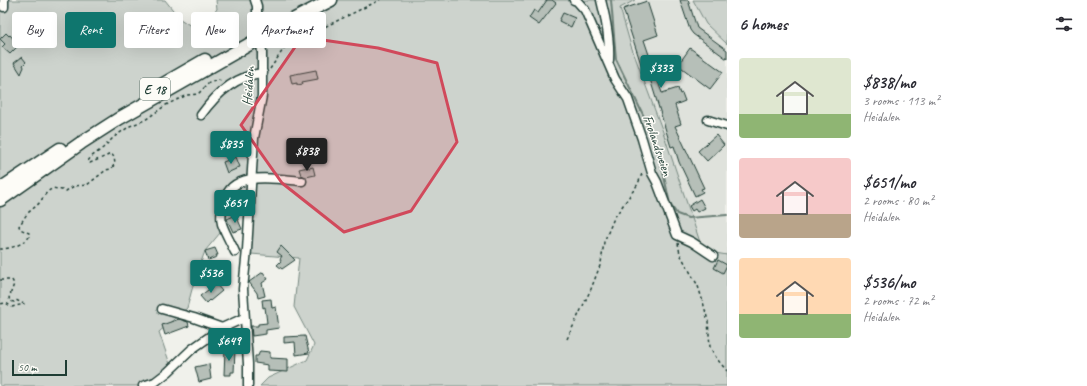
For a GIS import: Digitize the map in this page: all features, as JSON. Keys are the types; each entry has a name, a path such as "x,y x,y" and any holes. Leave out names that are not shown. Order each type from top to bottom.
{"highway":[{"name":"E 18","path":"0,190 41,161 180,73 317,0"},
{"name":"E 18","path":"0,200 81,143 120,118 285,24 331,0"}],"street":[{"name":"Heidalen","path":"248,386 243,289 254,138 262,96 263,73 257,6 255,0"},
{"name":"Frolandsveien","path":"574,0 585,10 617,83 628,99 648,160 677,235"},
{"path":"601,0 609,48 609,65"},
{"path":"201,115 209,104 238,80 263,73"},
{"path":"708,120 727,126"},
{"path":"235,252 222,224 221,217 224,199 231,187 252,178 302,181"},
{"path":"677,235 697,245 713,256"},
{"path":"162,309 222,328"},
{"path":"143,386 155,382 192,349 222,328 244,318"}],"path":[{"path":"263,73 271,69 285,47 380,0"},
{"path":"0,249 10,249 29,238 29,233 22,231 19,226 27,213 33,210 40,202 45,192 53,188 66,191 74,186 87,185 106,170 111,169 115,164 114,156 111,154 90,162 88,161 130,126 145,120 166,105 187,96 198,94 209,83 218,80 226,82 230,86"},
{"path":"567,339 591,289 601,263 604,242 614,218 638,184 648,160"},
{"path":"677,235 680,254 698,286 703,302 708,321 710,347 717,360 727,371"},
{"path":"0,280 12,280 14,284 9,298 10,301 14,302 16,300 24,304 12,306 6,303 0,304"}],"highlighted area":[{"path":"302,37 378,48 437,63 457,142 411,211 344,232 282,183 241,125"}],"shaded area":[{"path":"0,0 165,0 174,12 124,12 124,48 183,48 183,21 191,26 191,48 239,48 239,12 215,12 217,9 216,0 635,0 620,8 631,46 663,132 703,251 727,255 727,386 260,386 268,378 307,360 314,345 294,307 299,258 251,254 248,213 235,215 205,251 187,308 159,332 171,367 149,386 0,386"},
{"path":"635,0 693,0 706,24 727,44 727,255 703,252 663,132 631,46 620,8"},
{"path":"693,0 727,0 727,44 706,24"}],"building":[{"path":"547,0 552,0 556,3 539,25 529,18 534,10 538,13"},
{"path":"680,0 688,0 697,28 727,50 727,59 693,34 690,30"},
{"path":"647,1 658,35 644,40 662,93 678,88 685,101 675,105 681,124 675,126 704,188 701,189 703,192 695,196 679,162 674,146 671,147 646,66 642,67 623,9"},
{"path":"563,13 575,18 571,27 559,21"},
{"path":"6,33 9,36 10,35 12,37 12,48 16,48 10,54 2,47 5,44 0,39"},
{"path":"690,48 723,72 710,89 678,65"},
{"path":"22,57 26,62 23,65 24,67 21,74 14,63"},
{"path":"316,70 318,79 302,82 303,84 292,84 290,75"},
{"path":"716,135 724,145 707,161 698,151"},
{"path":"236,157 240,167 227,173 223,162"},
{"path":"313,167 315,175 306,177 301,175 299,169"},
{"path":"700,199 705,208 697,212 695,209 692,211 689,206"},
{"path":"236,215 242,229 233,232 227,219"},
{"path":"281,246 295,260 282,269 277,265 281,261 280,259 282,256 277,252"},
{"path":"215,248 218,255 216,255 217,257 208,260 205,251"},
{"path":"718,260 727,265 723,273 714,268"},
{"path":"263,272 268,279 262,283 265,296 258,298 257,293 249,282"},
{"path":"216,284 222,291 206,303 200,296"},
{"path":"271,299 272,308 276,307 279,328 266,330 266,334 252,336 251,326 258,326 258,324 267,323 265,307 263,308 262,300"},
{"path":"179,319 188,322 189,326 165,335 162,325"},
{"path":"305,336 309,353 296,355 295,342 284,343 284,337"},
{"path":"225,349 235,350 234,372 231,372 231,375 224,375"},
{"path":"260,351 270,352 270,358 288,359 288,372 268,371 268,365 255,363 255,356 258,356"},
{"path":"209,364 211,379 199,382 195,367"}],"waterway":[{"path":"611,0 616,59 650,129 663,172 670,204 677,214 688,218 727,215"}]}
